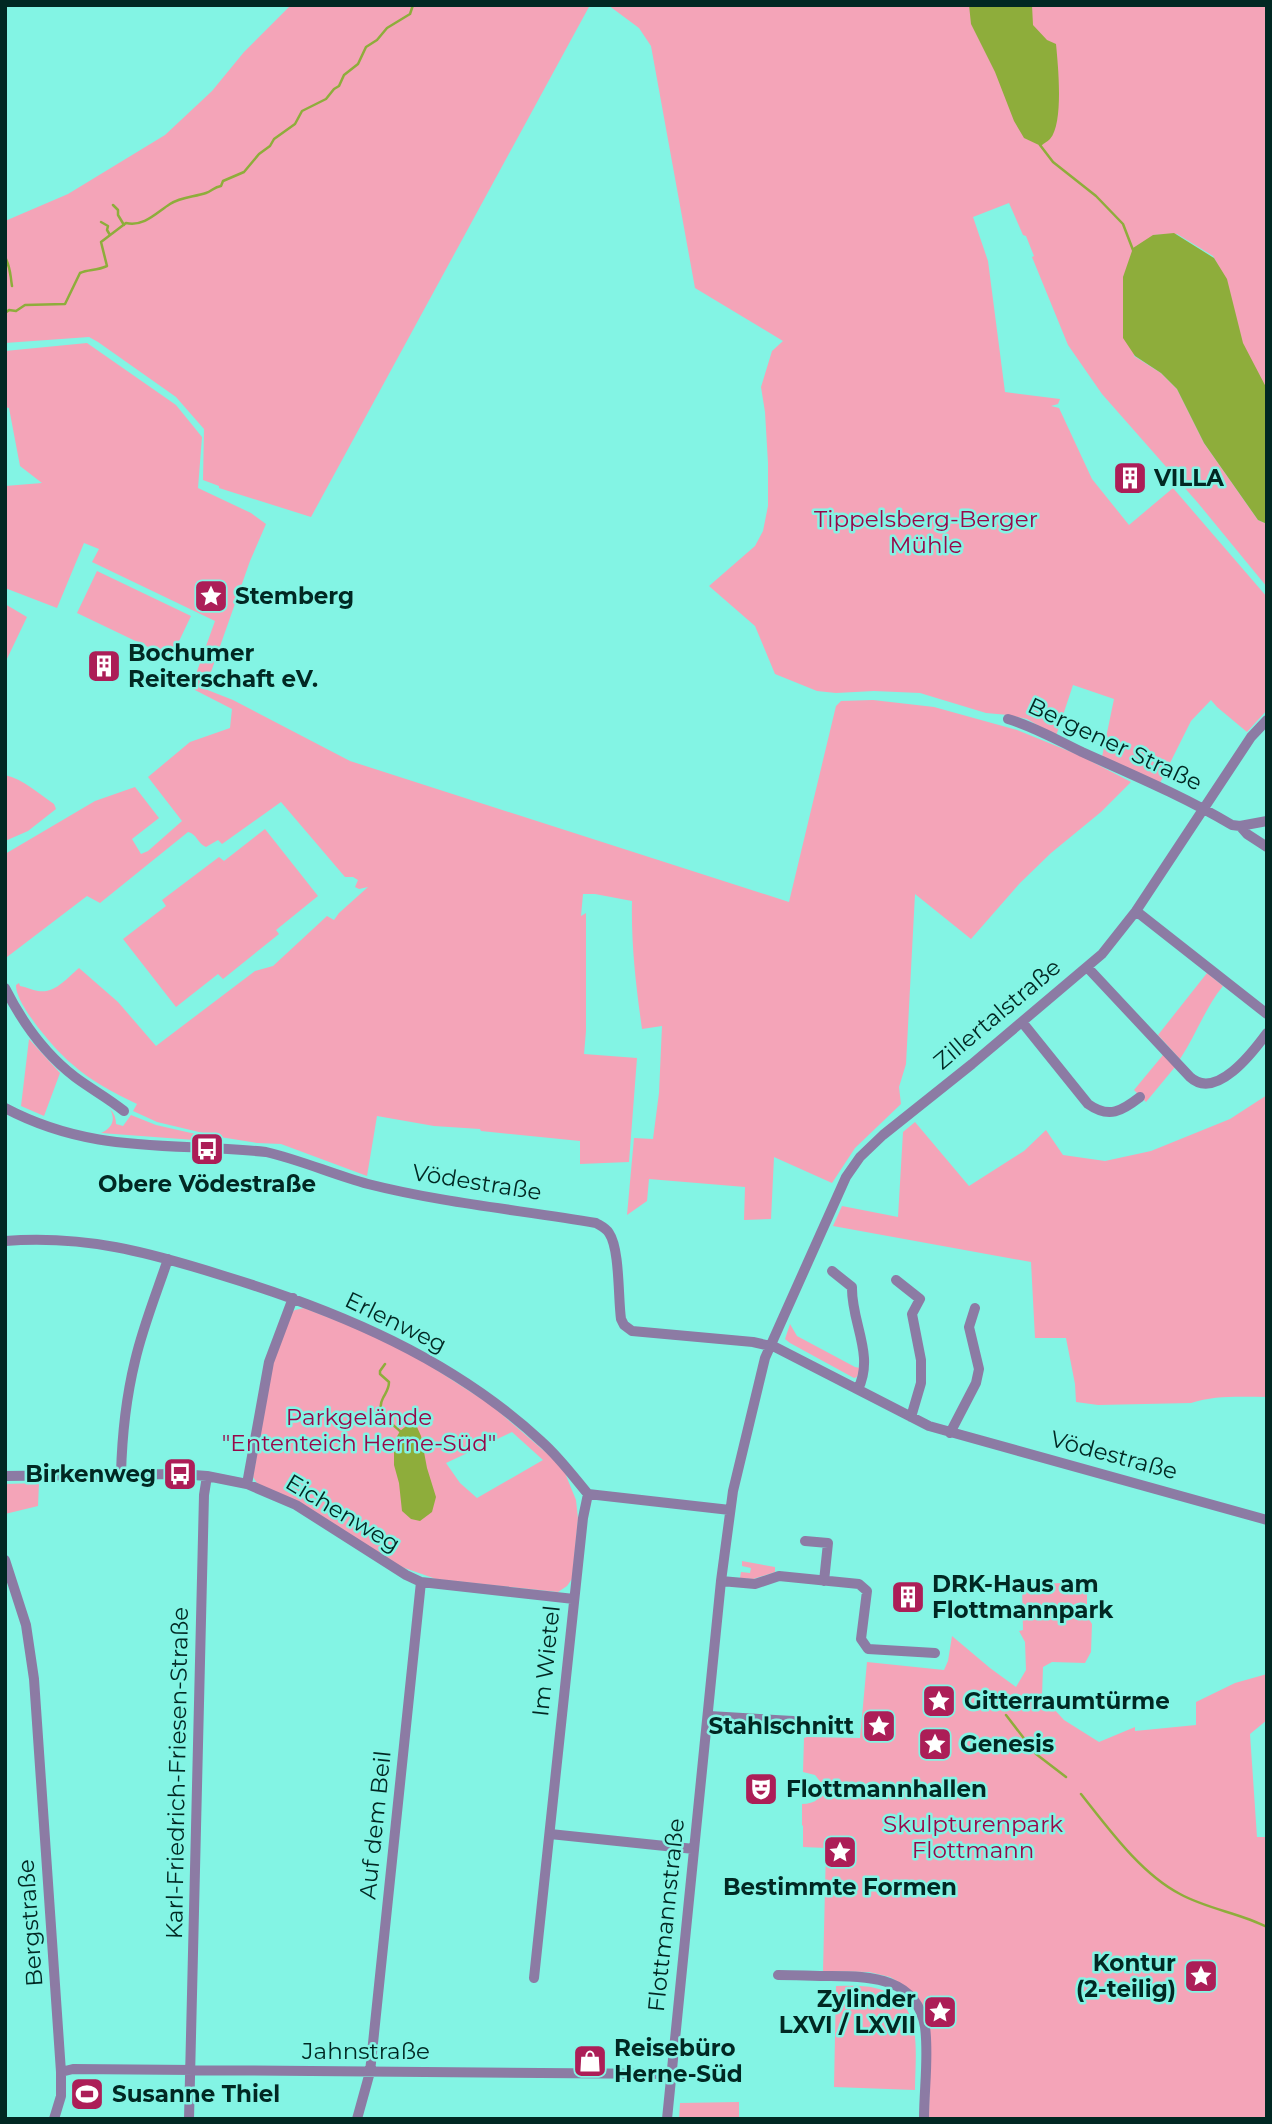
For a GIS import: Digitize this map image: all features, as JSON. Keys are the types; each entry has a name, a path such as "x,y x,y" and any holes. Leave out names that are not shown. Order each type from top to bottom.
{"street":[{"name":"Bergener Straße","path":"1008,719 1032,726 1073,748 1204,808 1232,825 1240,826 1267,847"},
{"name":"Zillertalstraße","path":"770,1345 827,1217 853,1167 903,1118 1087,967 1118,936 1251,737 1267,720"},
{"path":"1240,826 1267,821"},
{"path":"1136,911 1267,1014"},
{"path":"1087,967 1199,1084 1208,1084 1225,1076 1249,1058 1267,1033"},
{"path":"5,988 27,1027 57,1062 124,1111"},
{"path":"1022,1022 1088,1104 1095,1109 1104,1112 1118,1111 1140,1097"},
{"name":"Vödestraße","path":"5,1108 40,1124 89,1139 126,1144 266,1152 366,1184 410,1194 596,1223 608,1231 614,1244 621,1315 628,1329 770,1345 929,1426 1267,1520"},
{"name":"Erlenweg","path":"5,1241 35,1239 99,1243 169,1259 293,1298 387,1338 459,1378 511,1415 543,1442 588,1494"},
{"path":"121,1474 129,1386 146,1322 169,1259"},
{"path":"832,1271 852,1287 864,1360 864,1374 858,1389"},
{"path":"896,1280 920,1299 912,1314 921,1360 921,1383 911,1417"},
{"path":"247,1485 269,1362 293,1298"},
{"path":"950,1433 976,1383 979,1369 969,1327 975,1308"},
{"name":"Flottmannstraße","path":"667,2119 730,1510 760,1375 770,1345"},
{"name":"Eichenweg","path":"5,1476 207,1476 247,1485 296,1505 421,1582 574,1599"},
{"name":"Karl-Friedrich-Friesen-Straße","path":"189,2119 207,1476"},
{"path":"588,1494 730,1510"},
{"name":"Im Wietel","path":"534,1978 583,1518 588,1494"},
{"path":"805,1541 828,1544 824,1581"},
{"name":"Bergstraße","path":"5,1560 30,1646 42,1779 61,2072 61,2096 54,2119"},
{"path":"721,1581 755,1584 779,1576 859,1584 867,1591 861,1639 868,1649 935,1653"},
{"name":"Auf dem Beil","path":"357,2119 370,2072 421,1582"},
{"path":"709,1716 793,1721"},
{"path":"550,1833 694,1849"},
{"path":"778,1975 866,1976 887,1981 905,1992 918,2007 924,2024 924,2119"},
{"name":"Jahnstraße","path":"61,2072 73,2069 671,2074"}],"green space":[{"path":"291,5 590,5 311,517 219,488 203,480 204,429 176,397 98,342 89,337 5,343 5,221 68,194 165,135 212,91 244,52"},
{"name":"Tippelsberg-Berger Mühle","path":"608,5 1267,5 1267,390 1242,344 1226,280 1213,256 1177,234 1153,235 1134,356 1161,373 1177,389 1204,443 1258,520 1267,524 1267,587 1198,503 1102,394 1068,345 1026,236 1023,235 1009,203 973,217 988,261 1005,392 1060,399 1058,404 1051,406 1059,408 1092,479 1129,525 1173,488 1267,597 1267,710 1247,732 1211,700 1191,721 1160,783 1102,757 1114,699 1073,685 1056,736 1027,719 986,713 920,693 817,691 775,674 755,626 709,586 755,546 763,531 768,506 768,463 761,387 772,351 783,341 695,288 651,46 639,28"},
{"path":"87,343 176,405 202,437 198,488 251,513 266,524 250,561 205,689 233,700 350,761 789,902 836,706 841,701 873,700 934,707 1017,730 1081,756 1131,782 1020,883 971,939 915,894 906,1064 899,1087 901,1104 855,1148 832,1183 774,1157 771,1219 744,1220 745,1187 649,1179 647,1201 627,1215 634,1138 653,1139 659,1093 662,1026 642,1029 634,965 632,901 595,894 583,894 581,916 586,913 584,1054 637,1058 629,1162 580,1164 580,1141 434,1126 377,1116 367,1176 281,1144 220,1137 157,1122 133,1111 137,1104 95,1081 65,1058 29,1015 17,993 16,985 19,983 20,986 38,991 50,990 79,968 118,1002 156,1046 255,971 273,966 327,916 334,920 368,887 355,887 358,880 345,877 281,802 222,844 218,840 206,847 188,832 100,903 87,896 7,957 5,854 95,801 135,787 159,818 132,839 141,854 148,851 182,821 148,777 190,742 230,728 232,709 191,688 215,621 92,562 99,549 84,543 57,608 5,588 5,486 42,483 20,466 9,408 5,407 5,351"},
{"path":"97,571 191,616 171,658 77,613"},
{"path":"5,604 27,617 5,663"},
{"path":"5,775 31,787 54,804 56,809 28,831 5,841"},
{"path":"265,829 318,896 276,930 279,934 223,979 218,974 176,1007 123,939 166,906 162,900 219,857 224,861"},
{"path":"1207,973 1223,986 1180,1059 1158,1035"},
{"path":"29,1039 60,1073 44,1116 21,1106"},
{"path":"1163,1055 1175,1067 1146,1102 1134,1090"},
{"path":"1267,1095 1267,1397 1219,1398 1191,1403 1098,1405 1076,1402 1066,1338 1035,1338 1031,1262 833,1226 842,1206 898,1217 903,1132 915,1122 969,1186 1024,1151 1046,1130 1063,1155 1105,1161 1151,1151 1230,1119"},
{"path":"110,1109 116,1124 123,1126 131,1115 156,1125 221,1142 101,1133 112,1123"},
{"name":"Parkgelände \"Ententeich Herne-Süd\"","path":"304,1308 358,1329 418,1358 491,1405 550,1456 565,1473 576,1500 578,1519 572,1579 567,1586 558,1592 436,1579 399,1566 257,1483 253,1477 274,1358 290,1314","holes":["512,1432 543,1460 477,1498 460,1483 446,1463"]},
{"path":"790,1324 797,1336 860,1368 857,1377 854,1378 790,1343 785,1339"},
{"path":"39,1483 38,1506 5,1514 5,1484"},
{"path":"742,1561 775,1567 775,1572 753,1579 740,1578 741,1572 750,1573 751,1568 742,1566"},
{"name":"Skulpturenpark Flottmann","path":"1082,1582 1083,1593 1087,1593 1087,1616 1092,1624 1091,1652 1085,1663 1052,1662 1043,1667 1042,1696 1064,1720 1099,1742 1135,1727 1135,1731 1196,1725 1196,1702 1235,1683 1267,1674 1267,1720 1250,1734 1257,1837 1267,1837 1267,2119 929,2119 930,2034 902,1984 890,1977 869,1972 823,1971 826,1848 803,1847 802,1804 817,1799 822,1793 823,1785 815,1775 803,1772 804,1738 860,1738 867,1662 944,1670 952,1636 1016,1687 1026,1670 1025,1642 1019,1631 1023,1630 1022,1585"},
{"path":"836,1986 875,1988 891,1994 902,2003 914,2028 915,2090 834,2087"},
{"path":"739,2102 739,2119 679,2119 680,2103"}],"shaded area":[{"path":"969,5 1032,5 1033,25 1047,40 1056,44 1059,107 1054,131 1050,139 1041,146 1024,138 1014,121 995,72 971,24"},
{"path":"1174,233 1214,258 1227,279 1243,343 1267,389 1267,524 1258,520 1204,443 1177,389 1161,373 1135,356 1123,338 1123,277 1133,248 1153,235"},
{"path":"410,1423 417,1427 421,1436 436,1497 432,1512 420,1521 411,1519 402,1511 394,1465 394,1442 400,1431"}],"waterway":[{"path":"5,313 9,310 16,311 25,305 65,304 80,273 107,266 101,242 126,223 144,221 174,202 208,192 221,186 223,181 244,172 274,139 295,124 302,111 326,99 339,86 344,75 358,64 366,47 377,40 387,28 410,14 413,5"},
{"path":"1040,145 1053,162 1096,196 1123,224 1133,250"},
{"path":"113,205 124,225"},
{"path":"101,222 108,226 110,235"},
{"path":"6,259 12,286"},
{"path":"385,1364 380,1374 389,1384 381,1408 384,1416 400,1431"},
{"path":"1006,1715 1036,1754 1066,1777"},
{"path":"1081,1794 1126,1849 1152,1875 1190,1899 1267,1927"}],"place":[{"name":"VILLA","path":"1130,478"},
{"name":"Stemberg","path":"211,596"},
{"name":"Bochumer Reiterschaft eV.","path":"104,666"},
{"name":"Obere Vödestraße","path":"207,1149"},
{"name":"Birkenweg","path":"180,1474"},
{"name":"DRK-Haus am Flottmannpark","path":"908,1597"},
{"name":"Gitterraumtürme","path":"939,1701"},
{"name":"Stahlschnitt","path":"879,1726"},
{"name":"Genesis","path":"935,1744"},
{"name":"Flottmannhallen","path":"761,1789"},
{"name":"Bestimmte Formen","path":"840,1852"},
{"name":"Kontur (2-teilig)","path":"1201,1976"},
{"name":"Zylinder LXVI / LXVII","path":"940,2012"},
{"name":"Reisebüro Herne-Süd","path":"590,2061"},
{"name":"Susanne Thiel","path":"87,2094"}]}
